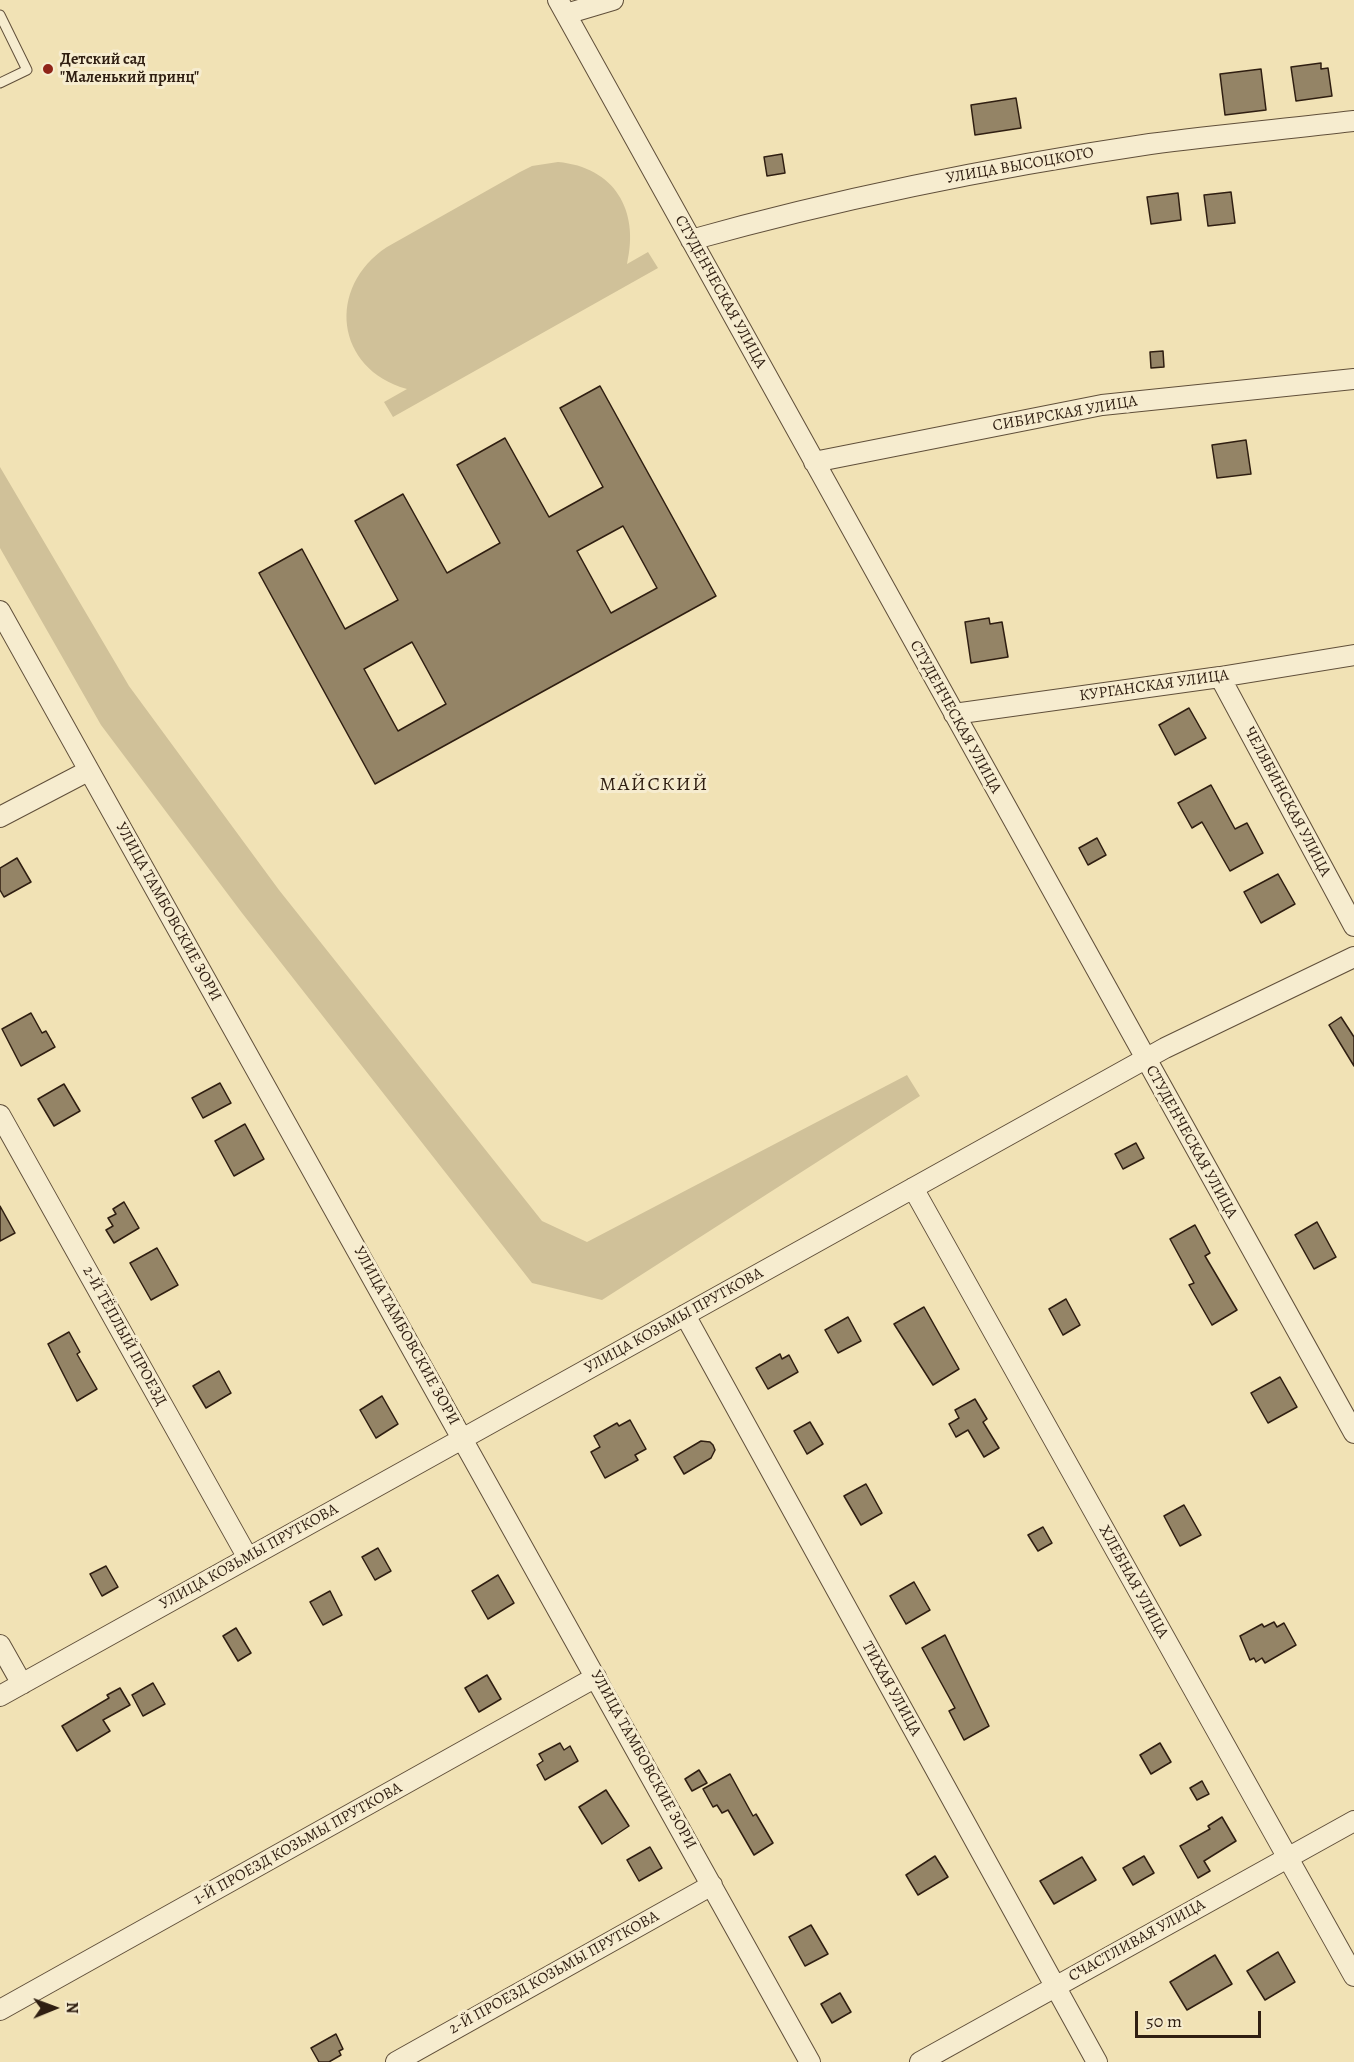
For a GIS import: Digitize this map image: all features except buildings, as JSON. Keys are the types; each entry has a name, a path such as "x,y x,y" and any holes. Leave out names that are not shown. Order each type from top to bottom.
{"street":[{"path":"562,7 613,0"},
{"name":"СТУДЕНЧЕСКАЯ УЛИЦА","path":"562,7 1354,1433"},
{"name":"УЛИЦА ВЫСОЦКОГО","path":"691,240 754,222 947,178 1151,144 1354,121"},
{"name":"СИБИРСКАЯ УЛИЦА","path":"814,462 1102,405 1354,379"},
{"name":"УЛИЦА ТАМБОВСКИЕ ЗОРИ","path":"0,611 810,2062"},
{"name":"КУРГАНСКАЯ УЛИЦА","path":"954,714 1220,677 1354,655"},
{"name":"ЧЕЛЯБИНСКАЯ УЛИЦА","path":"1220,677 1354,927"},
{"path":"0,817 88,771"},
{"name":"УЛИЦА КОЗЬМЫ ПРУТКОВА","path":"0,1696 1145,1059 1354,957"},
{"name":"2-Й ТЁПЛЫЙ ПРОЕЗД","path":"0,1115 248,1558"},
{"name":"ХЛЕБНАЯ УЛИЦА","path":"913,1188 1354,1976"},
{"name":"ТИХАЯ УЛИЦА","path":"685,1315 1097,2062"},
{"path":"0,1645 22,1684"},
{"name":"1-Й ПРОЕЗД КОЗЬМЫ ПРУТКОВА","path":"0,2010 596,1677"},
{"name":"СЧАСТЛИВАЯ УЛИЦА","path":"920,2062 1354,1821"},
{"name":"2-Й ПРОЕЗД КОЗЬМЫ ПРУТКОВА","path":"396,2062 712,1885"}],"lane":[{"path":"0,15 27,70 0,83"}],"shaded area":[{"path":"558,162 594,172 608,182 626,209 630,226 627,264 648,252 658,268 393,417 384,402 407,389 383,379 365,364 353,346 347,326 348,304 354,283 367,264 387,247 532,166"},
{"path":"0,467 129,686 279,890 542,1221 587,1242 907,1075 920,1096 602,1300 532,1283 242,913 101,725 0,548"}],"place":[{"name":"Детский сад \"Маленький принц\"","path":"48,69"}],"district":[{"name":"МАЙСКИЙ","path":"654,785"}]}
